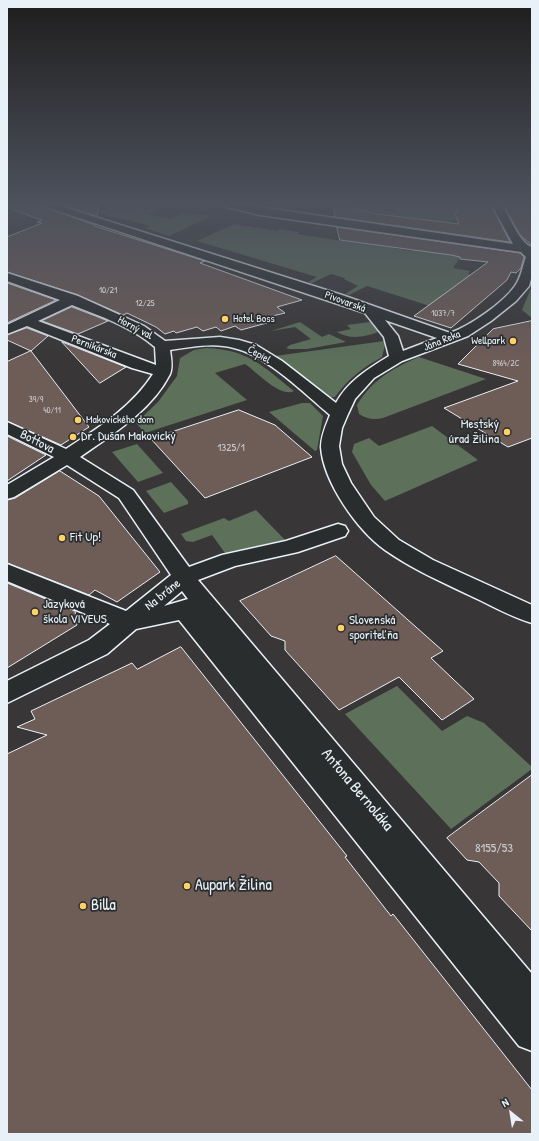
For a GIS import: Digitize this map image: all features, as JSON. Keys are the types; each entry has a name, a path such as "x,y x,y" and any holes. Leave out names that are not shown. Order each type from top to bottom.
{"street":[{"name":"Pivovarská","path":"212,258 337,298 451,338"},
{"name":"Jána Reka","path":"523,611 425,565 392,545 367,522 341,483 334,464 330,446 333,428 348,397 368,375 398,358 463,333 486,318 511,298 522,286 531,258"},
{"name":"Horný val","path":"7,277 73,299 155,338 162,346 163,372"},
{"path":"7,330 73,299"},
{"name":"Pivovarská","path":"371,311 385,326 391,336 398,358"},
{"name":"Pernikárska","path":"27,321 138,365 163,372"},
{"name":"Čepiel","path":"162,346 208,342 237,344 251,348 265,356 339,414"},
{"path":"7,493 67,457 122,418 152,388 163,372"},
{"name":"Bottova","path":"7,426 67,457"},
{"name":"Na bráne","path":"7,694 98,647 184,577 126,494 67,457"},
{"path":"184,577 230,560 290,547 338,531"},
{"path":"7,572 129,622 193,606"},
{"name":"Antona Bernoláka","path":"184,577 193,606 532,1033"},
{"name":"Antona Bernoláka","path":"193,606 532,1001"}],"green space":[{"path":"254,258 459,258 453,268 470,271 468,274 484,277 430,306 367,286 349,295 345,294 358,286 344,279 345,278 331,274 312,283 308,282 317,277"},
{"path":"532,286 532,318 522,310"},
{"path":"300,322 322,337 329,334 346,342 307,349 289,349 286,348 290,345 311,339 295,327 271,331"},
{"path":"370,322 378,330 378,332 352,337 342,335 337,332 351,329 347,325"},
{"path":"384,341 385,345 382,357 356,374 335,397 331,397 275,356"},
{"path":"206,348 221,349 245,356 264,367 294,391 282,391 276,388 245,364 215,373 247,400 145,433 136,423 158,402 177,376 180,358 194,350"},
{"path":"419,357 486,379 383,418 370,419 359,414 357,405 369,388 392,370"},
{"path":"302,403 310,403 323,416 317,450 315,451 269,412"},
{"path":"432,426 478,460 385,501 371,485 352,452 354,444 369,438 379,446"},
{"path":"137,444 163,473 138,482 112,452"},
{"path":"171,482 188,501 188,504 164,513 146,491"},
{"path":"256,510 285,540 225,553 212,535 193,542 186,541 181,534 224,518 229,521"},
{"path":"397,686 442,731 467,716 484,723 532,767 532,769 451,829 345,714"}],"building":[{"path":"7,258 196,258 205,261 200,263 302,300 277,307 285,313 268,317 274,321 241,330 235,326 221,331 216,327 203,331 197,327 176,333 174,331 165,334 156,327 127,313 123,315 78,295 7,272"},
{"path":"524,258 521,268 516,273 511,272 507,280 451,328 414,316 488,262 460,259"},
{"path":"7,283 56,300 7,323"},
{"path":"72,307 108,321 78,334 42,321"},
{"path":"532,321 532,438 508,447 444,408 518,381 458,364 493,329"},
{"path":"27,328 48,336 31,351 7,340 7,335"},
{"path":"62,342 126,367 100,383"},
{"path":"31,351 89,427 61,445 7,421 7,362"},
{"path":"239,410 275,425 312,457 205,498 151,439"},
{"path":"7,436 46,455 7,481"},
{"path":"60,471 99,496 160,572 117,602 95,590 89,595 7,563 7,500 15,498"},
{"path":"336,556 443,651 431,658 474,699 442,720 399,677 339,710 285,650 285,641 271,636 240,601"},
{"path":"7,583 75,611 77,625 7,668"},
{"name":"Aupark Žilina","path":"181,647 347,856 345,857 391,916 393,914 532,1090 532,1134 7,1134 7,754 47,735 17,727 35,719 31,711 132,663 137,669"},
{"path":"532,775 532,931 499,896 499,883 479,862 467,860 447,838"}],"place":[{"name":"Hotel Boss","path":"225,319"},
{"name":"Wellpark","path":"513,341"},
{"name":"Makovického dom","path":"78,420"},
{"name":"Mestský úrad Žilina","path":"507,432"},
{"name":"Dr. Dušan Makovický","path":"73,437"},
{"name":"Fit Up!","path":"62,538"},
{"name":"Jazyková škola VIVEUS","path":"35,612"},
{"name":"Slovenská sporiteľňa","path":"341,628"},
{"name":"Aupark Žilina","path":"187,886"},
{"name":"Billa","path":"83,906"}]}
